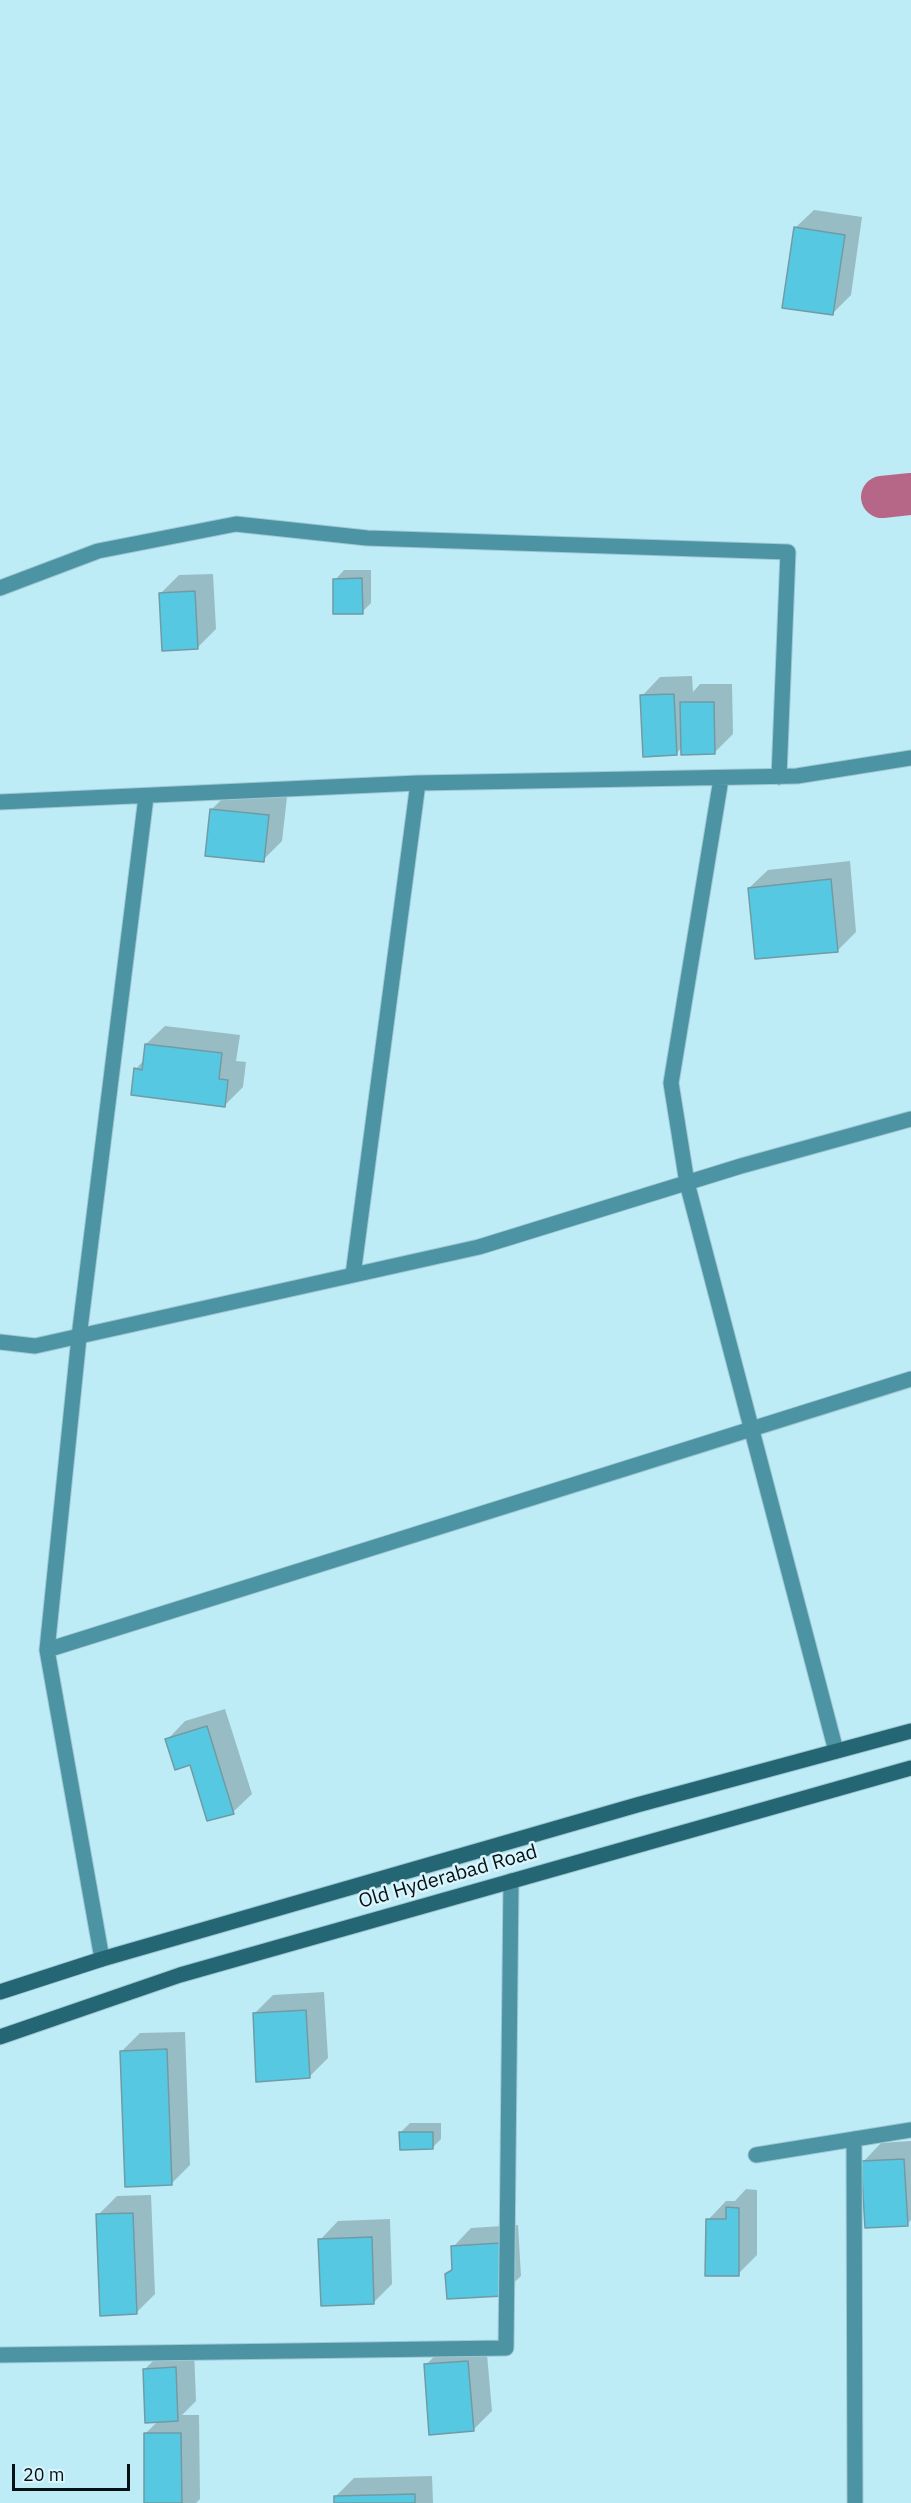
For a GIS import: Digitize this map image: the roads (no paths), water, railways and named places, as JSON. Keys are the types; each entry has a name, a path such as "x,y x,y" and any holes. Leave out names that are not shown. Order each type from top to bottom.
{"main road":[{"path":"0,1992 102,1959 638,1805 911,1731"},
{"name":"Old Hyderabad Road","path":"0,2037 180,1975 911,1768"}],"street":[{"path":"0,588 98,551 236,524 367,538 788,552 779,777"},
{"path":"0,802 418,783 779,777 911,758"},
{"path":"721,779 671,1083 687,1184 837,1751"},
{"path":"353,1275 418,783"},
{"path":"102,1959 47,1650 79,1337 146,797"},
{"path":"0,1342 35,1346 479,1247 911,1119"},
{"path":"47,1650 911,1379"},
{"path":"0,2355 506,2348 511,1881"},
{"path":"756,2155 911,2130"},
{"path":"854,2139 855,2503"}],"waterway":[{"path":"882,497 911,494"}]}
